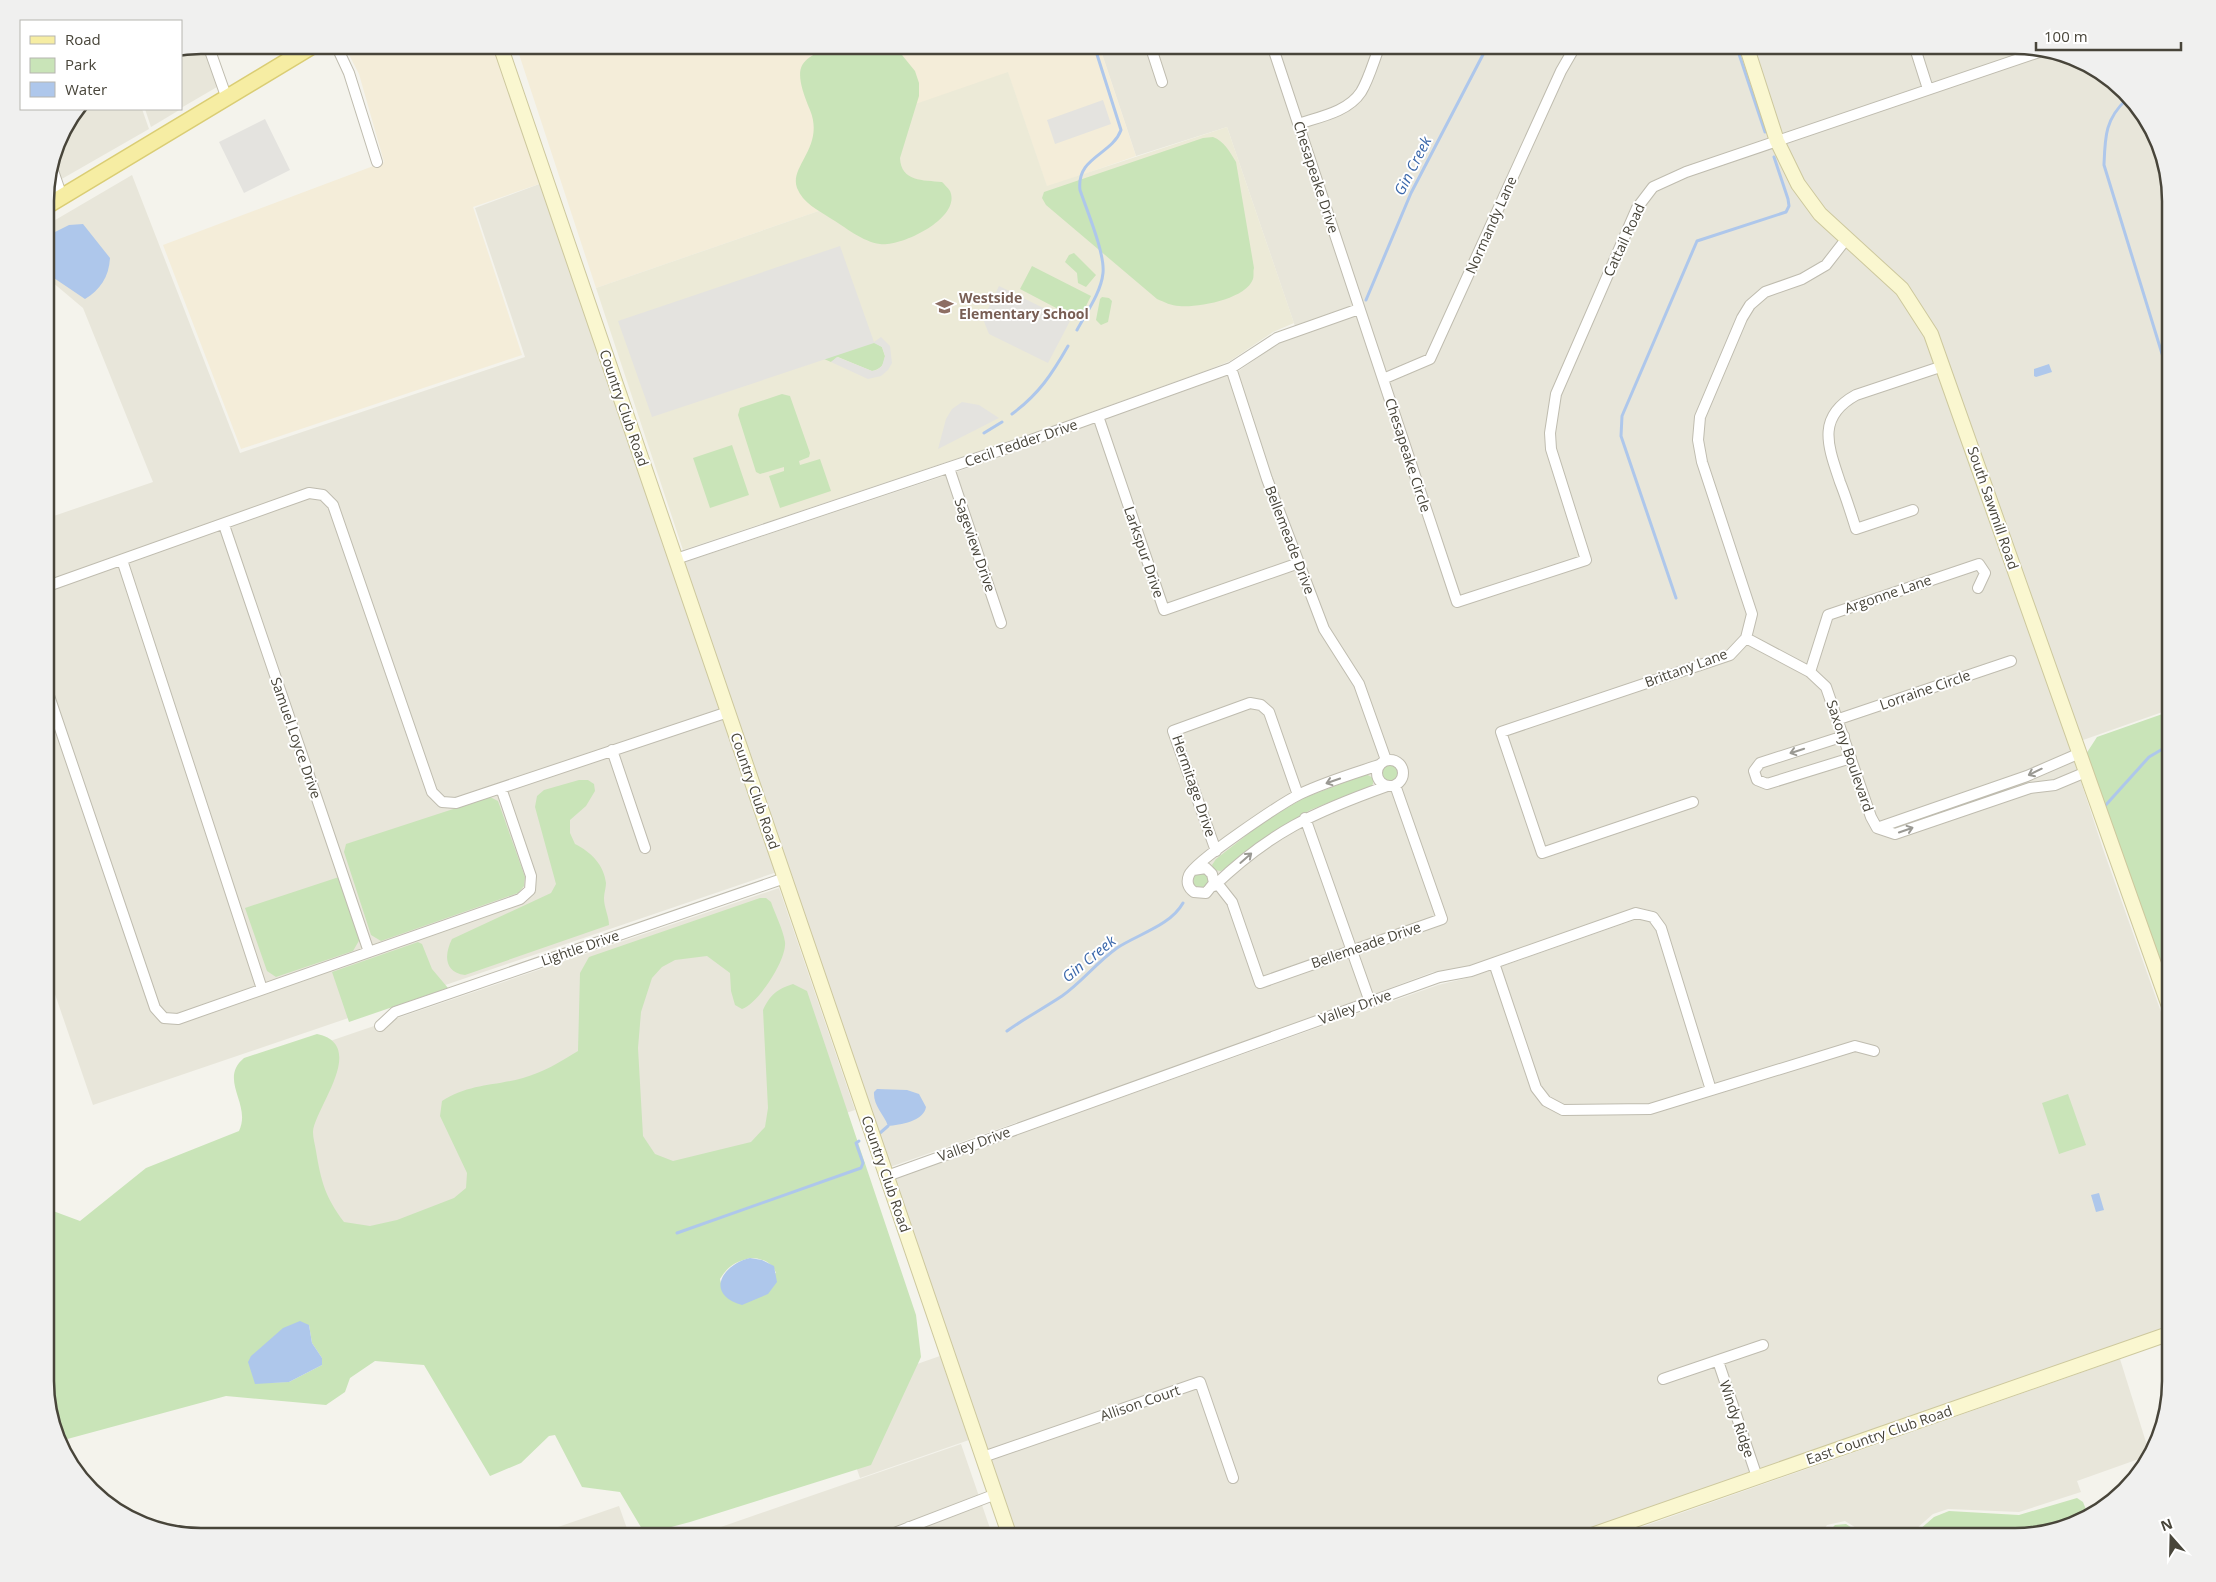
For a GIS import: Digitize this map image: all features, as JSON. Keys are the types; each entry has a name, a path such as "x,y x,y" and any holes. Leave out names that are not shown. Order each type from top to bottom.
{"main road":[{"path":"54,202 226,96 298,54"}],"street":[{"path":"211,54 226,96"},
{"path":"340,54 349,74 377,162"},
{"name":"Country Club Road","path":"503,54 1007,1528"},
{"path":"1153,54 1162,82"},
{"name":"Chesapeake Drive","path":"1275,54 1359,309"},
{"path":"1298,124 1337,111 1350,103 1360,93 1376,54"},
{"name":"Normandy Lane","path":"1383,379 1430,359 1561,71 1571,54"},
{"name":"South Sawmill Road","path":"1749,54 1777,141 1798,184 1820,214 1893,278 1906,294 1931,334 2162,987"},
{"path":"1917,54 1928,89"},
{"name":"Cattail Road","path":"1457,602 1586,560 1551,450 1552,412 1556,394 1637,208 1653,187 1671,177 2030,55"},
{"path":"56,179 62,197"},
{"path":"1746,638 1752,614 1702,462 1698,440 1700,417 1742,318 1750,306 1765,292 1802,280 1826,265 1847,238"},
{"name":"Cecil Tedder Drive","path":"676,559 949,468 1232,368 1277,338 1359,309"},
{"name":"Chesapeake Circle","path":"1359,309 1457,602"},
{"path":"1913,510 1856,529 1829,445 1829,426 1836,410 1844,402 1856,395 1943,366"},
{"name":"Bellemeade Drive","path":"1232,368 1267,480 1325,633 1359,684 1382,762"},
{"name":"Larkspur Drive","path":"1098,416 1164,610 1299,564"},
{"name":"Sageview Drive","path":"949,468 1001,623"},
{"path":"54,584 224,525 309,493 323,495 333,505 432,792 442,802 456,803 728,712"},
{"name":"Samuel Loyce Drive","path":"224,525 369,952"},
{"path":"122,560 262,989"},
{"name":"Argonne Lane","path":"1810,672 1828,615 1979,564 1985,573 1978,588"},
{"name":"Saxony Boulevard","path":"1746,638 1810,672 1826,687 1839,719 1871,817 1877,828 1895,834 2030,788 2056,785 2086,772"},
{"name":"Brittany Lane","path":"1693,802 1542,853 1501,732 1730,655 1746,638"},
{"name":"Lorraine Circle","path":"1839,719 2011,661"},
{"name":"Hermitage Drive","path":"1216,851 1173,731 1250,703 1261,705 1269,712 1298,795"},
{"path":"54,711 155,1008 164,1018 178,1019 520,899 530,890 531,876 501,788"},
{"path":"1844,736 1760,762 1754,771 1758,780 1767,784 1851,758"},
{"path":"612,750 645,848"},
{"name":"Saxony Boulevard","path":"1877,828 2027,776 2080,754"},
{"path":"1395,760 1403,770 1402,779 1391,785 1305,818 1264,843 1214,887 1202,894 1190,889 1188,877 1193,870 1216,851 1298,795 1382,762 1395,760"},
{"path":"1382,762 1377,778 1391,785"},
{"name":"Bellemeade Drive","path":"1214,887 1232,902 1260,983 1442,919 1391,785"},
{"path":"1305,818 1370,1002"},
{"path":"1193,870 1201,867 1212,874 1214,887"},
{"name":"Lightle Drive","path":"380,1026 386,1018 396,1012 785,878"},
{"name":"Valley Drive","path":"886,1176 1439,977 1471,971 1636,913 1653,917 1661,928 1711,1090"},
{"path":"1494,963 1536,1088 1546,1101 1563,1110 1650,1109 1855,1046 1874,1051"},
{"name":"East Country Club Road","path":"1612,1528 2162,1335"},
{"path":"1663,1379 1763,1345"},
{"name":"Windy Ridge","path":"1718,1361 1757,1477"},
{"name":"Allison Court","path":"983,1457 1200,1382 1233,1478"},
{"path":"920,1528 996,1494"}],"shaded area":[{"path":"206,54 217,87 182,107 182,55"},
{"path":"349,54 497,54 542,183 473,207 522,355 241,449 163,245 384,162 359,74"},
{"path":"519,54 1102,54 1136,156 1047,187 1008,73 839,204 596,288"},
{"path":"1102,54 2024,54 2044,57 2080,69 2105,84 2126,104 2147,136 2157,163 2161,182 2162,712 2069,745 2103,849 2162,1015 2162,1329 1592,1528 1012,1528 894,1178 1438,985 1471,977 1658,912 1640,908 1468,968 1433,972 1237,1045 890,1167 682,563 965,469 1237,372 1279,343 1298,335 1227,127 1136,156"},
{"name":"Westside Elementary School","path":"1008,72 1047,186 1227,127 1294,323 1273,332 1230,361 1208,370 1022,437 683,550 596,288 839,204 817,138"},
{"path":"1103,100 1111,124 1055,144 1047,120"},
{"path":"85,110 142,110 149,129 55,183 65,145"},
{"path":"145,110 179,110 151,127"},
{"path":"265,119 290,170 244,193 219,142"},
{"path":"132,175 240,453 525,357 475,208 542,183 777,872 93,1105 54,991 54,516 153,482 83,308 54,284 54,221"},
{"path":"840,246 874,342 881,337 890,346 892,363 888,370 881,376 868,379 831,362 837,357 872,371 877,370 882,366 885,356 882,347 874,343 652,417 618,321"},
{"path":"999,286 1070,321 1048,363 989,334 983,319"},
{"path":"962,402 979,405 999,418 938,449 946,419 952,409"},
{"path":"779,888 855,1110 314,1294 239,1072"},
{"path":"940,1356 969,1440 860,1478 831,1394"},
{"path":"2120,1359 2147,1446 2140,1459 2077,1481 2081,1492 2019,1512 1948,1509 1933,1514 1917,1528 1856,1528 1845,1521 1827,1525 1825,1528 1639,1528"},
{"path":"961,1444 990,1528 718,1528"},
{"path":"619,1506 627,1528 555,1528"}],"green space":[{"path":"815,54 902,55 915,71 919,83 919,96 900,158 901,166 909,176 921,180 942,182 950,191 951,201 947,211 939,220 915,236 890,244 880,244 848,230 811,206 803,198 797,188 796,180 813,135 813,123 804,95 800,73 807,59"},
{"path":"1213,137 1224,144 1236,162 1254,268 1253,279 1249,286 1232,297 1209,304 1187,306 1168,304 1157,299 1046,205 1042,198 1044,192 1203,138"},
{"path":"1074,253 1096,275 1086,287 1078,283 1077,273 1065,262 1069,255"},
{"path":"1032,266 1091,296 1079,320 1020,289"},
{"path":"1102,297 1109,298 1112,301 1108,322 1101,325 1096,320"},
{"path":"874,342 882,347 885,356 882,366 875,370 872,371 838,357 831,362 824,359"},
{"path":"782,394 790,396 810,453 809,457 799,461 800,465 820,459 831,491 780,508 769,476 784,471 784,467 760,474 756,472 738,415 740,408"},
{"path":"732,445 749,495 710,508 693,458"},
{"path":"2162,714 2162,968 2086,754 2097,737"},
{"path":"1386,763 1394,763 1399,768 1397,779 1386,781 1381,776 1381,768"},
{"path":"1366,774 1373,778 1371,786 1310,810 1273,832 1221,871 1214,870 1212,865 1216,859 1266,820 1304,798"},
{"path":"579,780 588,780 594,784 595,791 586,806 570,820 570,833 575,844 591,855 603,870 606,883 604,902 609,925 465,975 453,970 447,957 452,939 551,893 556,884 535,807 537,796 544,790"},
{"path":"490,797 498,801 525,877 524,886 518,893 381,941 371,935 344,852 346,844"},
{"path":"1206,873 1210,881 1205,888 1194,887 1193,875"},
{"path":"339,877 360,939 353,951 276,977 267,971 245,908"},
{"path":"760,898 766,898 771,902 784,937 784,950 770,980 756,999 749,1005 742,1009 735,1005 731,991 730,973 707,956 675,960 662,967 652,978 641,1012 638,1048 643,1136 655,1154 673,1161 751,1142 765,1127 768,1108 763,1010 768,1000 778,990 787,986 793,984 807,991 916,1315 921,1357 871,1465 690,1522 668,1528 641,1528 620,1492 582,1487 555,1435 549,1436 521,1463 490,1476 424,1365 375,1361 350,1378 345,1392 326,1405 226,1396 66,1439 59,1419 54,1390 54,1211 80,1221 146,1168 239,1131 242,1111 234,1084 237,1066 244,1058 317,1034 332,1040 338,1051 339,1064 335,1078 313,1132 325,1188 332,1205 344,1222 370,1226 397,1220 454,1198 466,1188 467,1173 440,1116 442,1101 471,1088 531,1076 578,1051 580,973 589,957","holes":["750,1258 766,1261 776,1273 723,1292 720,1279 732,1265","309,1325 312,1343 322,1358 322,1365 289,1382 255,1383"]},
{"path":"418,942 422,944 432,969 448,988 349,1022 332,972"},
{"path":"2068,1094 2086,1145 2059,1154 2042,1103"},
{"path":"2077,1498 2083,1502 2086,1510 2071,1517 2034,1527 1921,1528 1934,1517 1949,1511 2019,1515"},
{"path":"1846,1524 1852,1528 1832,1528 1835,1525"}],"water":[{"path":"83,224 110,258 108,271 103,282 85,299 54,278 54,232 69,225"},
{"path":"2049,364 2052,372 2034,376 2034,369"},
{"path":"877,1089 907,1090 919,1094 926,1107 924,1112 921,1116 911,1121 888,1126 875,1102 874,1092"},
{"path":"2099,1193 2104,1210 2096,1212 2091,1195"},
{"path":"750,1258 762,1260 774,1266 777,1282 768,1294 742,1305 724,1294 721,1288 721,1280 731,1267"},
{"path":"300,1321 309,1325 312,1343 322,1358 322,1365 289,1382 255,1384 248,1362 251,1356 283,1328"}],"waterway":[{"path":"1077,330 1096,295 1103,273 1098,243 1080,190 1080,179 1083,170 1110,145 1121,130 1097,54"},
{"name":"Gin Creek","path":"1366,300 1411,193 1483,54"},
{"path":"1739,54 1765,132"},
{"path":"2124,102 2110,121 2106,137 2104,165 2162,354"},
{"path":"1676,598 1621,436 1622,416 1697,241 1786,212 1789,206 1788,199 1774,157"},
{"path":"1012,414 1030,399 1044,383 1068,346"},
{"path":"984,433 1002,422"},
{"path":"2104,807 2149,757 2162,749"},
{"name":"Gin Creek","path":"1007,1031 1062,996 1117,948 1162,924 1183,903"},
{"path":"880,1133 888,1126"},
{"path":"677,1233 861,1168 863,1163 856,1143 859,1141"}],"place":[{"name":"Westside Elementary School","path":"945,306"}]}
